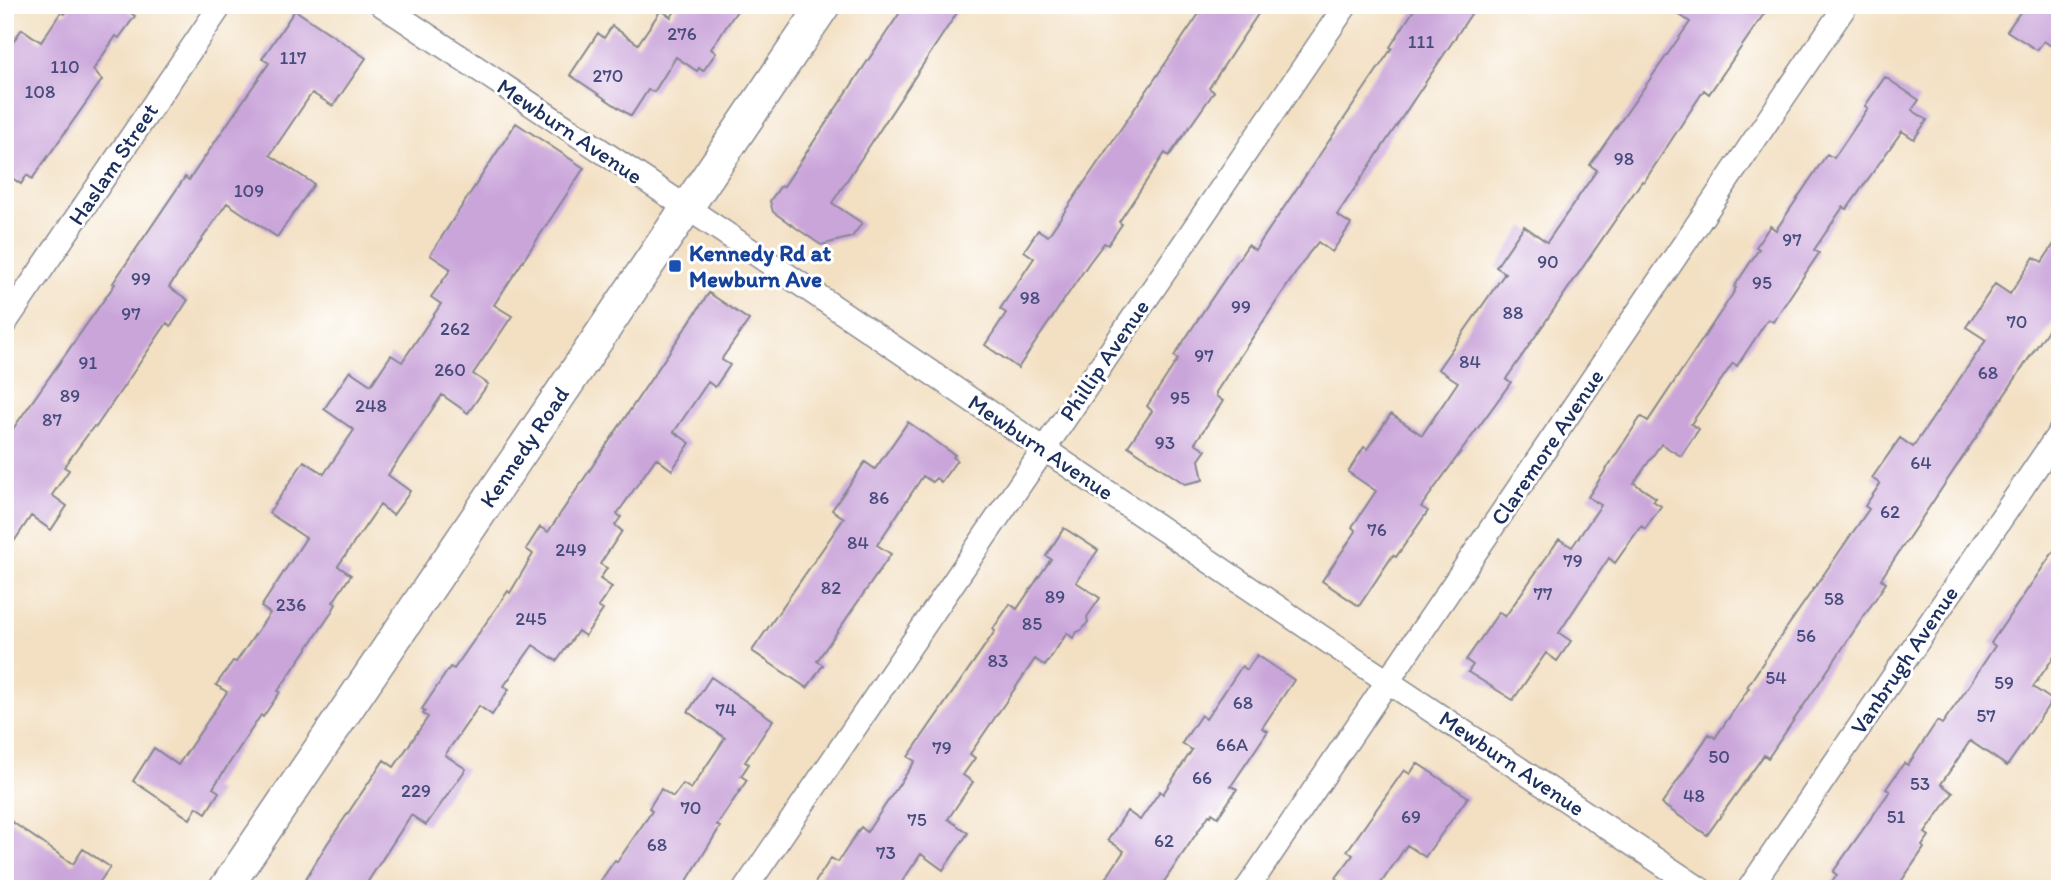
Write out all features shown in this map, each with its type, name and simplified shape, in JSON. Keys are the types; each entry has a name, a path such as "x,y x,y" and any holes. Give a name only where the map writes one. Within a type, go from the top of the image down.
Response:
{"street":[{"name":"Haslam Street","path":"5,323 220,5"},
{"name":"Mewburn Avenue","path":"382,5 687,207 1043,450 1700,889"},
{"name":"Kennedy Road","path":"225,889 824,5"},
{"name":"Phillip Avenue","path":"745,889 1346,5"},
{"name":"Claremore Avenue","path":"1247,889 1846,5"},
{"name":"Vanbrugh Avenue","path":"1749,889 2060,432"}],"building":[{"path":"71,5 119,5 135,16 119,38 116,36 93,70 102,80 32,179 27,175 21,184 5,173 5,53 22,29 41,42 61,12 65,14"},
{"path":"679,5 741,5 711,49 716,53 703,71 699,68 697,71 676,57 654,92 648,90 631,116 570,75 598,33 604,38 612,26 638,44 661,10 671,17"},
{"path":"905,5 962,5 832,203 862,223 852,237 821,245 773,212 770,201 780,187 784,186"},
{"path":"1205,5 1264,5 1209,88 1214,92 1169,156 1165,153 1119,222 1122,224 1108,245 1104,243 1089,263 1018,368 985,345 1006,313 1000,309 1034,258 1024,251 1038,230 1048,236"},
{"path":"1417,5 1477,5 1337,215 1351,224 1332,252 1318,242 1309,253 1216,392 1216,396 1223,401 1195,443 1206,450 1199,460 1203,480 1185,484 1128,446 1152,411 1147,406 1178,359 1174,356 1210,301 1248,245 1255,250 1392,48 1390,47"},
{"path":"1665,5 1770,5 1709,94 1704,90 1644,182 1642,181 1506,379 1511,382 1421,507 1428,511 1396,557 1393,555 1359,606 1322,581 1356,531 1352,527 1376,491 1348,472 1391,414 1422,435 1458,382 1438,369 1505,273 1496,267 1524,226 1547,242 1597,170 1590,165 1690,22"},
{"path":"2025,5 2060,5 2060,52 2044,41 2037,50 2007,31"},
{"path":"295,10 366,58 333,106 312,93 270,155 314,184 277,237 227,203 169,287 188,300 171,326 167,323 96,427 94,426 64,467 69,470 52,495 67,506 51,530 31,516 5,555 5,440 115,284 113,283 185,177 189,180 269,63 262,59"},
{"path":"1885,77 1919,100 1912,110 1927,120 1914,139 1902,131 1847,209 1843,207 1814,250 1819,253 1773,322 1768,319 1737,366 1733,363 1691,424 1699,429 1681,456 1661,444 1634,483 1656,498 1653,501 1661,506 1645,529 1641,526 1615,563 1609,558 1578,604 1559,633 1571,641 1557,661 1546,653 1513,700 1468,672 1473,665 1466,660 1499,612 1505,617 1559,539 1572,547 1601,505 1588,497 1640,418 1648,421 1732,295 1736,288 1734,287 1759,249 1756,247 1770,226 1776,230 1827,154 1834,158 1868,108 1865,106"},
{"path":"516,123 584,168 494,305 512,316 473,374 488,384 468,413 442,395 388,475 410,491 393,515 380,505 338,566 351,575 333,602 336,604 330,615 213,788 219,792 206,813 197,807 190,819 133,781 154,748 178,765 227,692 216,685 233,661 236,662 270,613 261,607 306,538 269,513 304,461 324,474 354,430 324,409 350,371 371,385 391,355 402,362 441,304 431,297 451,269 430,255"},
{"path":"2060,235 2060,312 1881,579 1886,583 1840,652 1768,758 1764,755 1707,835 1662,804 1709,734 1715,738 1774,646 1869,509 1865,506 1880,484 1872,478 1900,438 1913,447 1986,340 1966,327 1995,284 2010,294 2034,257 2042,262"},
{"path":"709,293 749,320 723,357 722,360 730,365 715,387 708,382 674,432 690,443 672,470 656,458 617,514 621,517 615,525 622,531 600,564 607,568 600,579 612,587 598,607 603,610 585,636 578,631 557,661 533,645 504,686 509,689 492,715 479,706 445,755 466,769 426,825 411,815 363,889 318,889 305,880 327,844 384,760 394,767 428,717 423,714 425,711 422,709 450,667 454,669 508,591 510,593 533,554 526,549 540,527 548,532"},
{"path":"908,422 955,455 953,457 957,460 941,482 936,478 932,482 923,476 877,545 891,554 817,661 823,665 807,688 752,651 844,518 832,510 865,462 875,469"},
{"path":"1064,528 1098,550 1076,582 1100,598 1082,630 1073,638 1067,633 1045,666 1035,659 970,754 975,758 963,775 973,782 948,819 968,833 943,870 921,854 897,889 811,889 831,858 838,862 861,827 867,832 915,761 908,757 995,631 993,629 1010,604 1017,609 1051,559 1046,556"},
{"path":"2060,542 2060,648 2033,687 2052,700 2032,730 2007,766 1970,741 1941,784 1953,793 1925,833 1929,836 1922,846 1924,848 1896,889 1827,889 1837,875 1833,872 1890,791 1886,789 1904,763 1908,765 1937,721 1942,724 1964,693 1995,646 1991,643"},
{"path":"1257,655 1294,680 1262,728 1268,731 1231,786 1237,789 1218,817 1212,813 1209,815 1159,889 1099,889 1124,851 1108,840 1127,811 1140,820 1160,791 1163,794 1192,750 1182,743 1201,715 1206,719 1242,666 1247,670"},
{"path":"711,677 773,720 745,762 749,764 741,776 747,780 717,825 720,827 682,889 595,889 652,811 649,808 661,789 673,797 683,784 691,789 725,738 688,712"},
{"path":"1417,763 1468,797 1425,857 1407,845 1377,889 1352,889 1336,878 1353,855 1347,851 1404,770 1410,774"},
{"path":"5,817 73,864 83,849 110,867 99,883 107,889 5,889"}],"place":[{"name":"Kennedy Rd at Mewburn Ave","path":"675,266"}]}
